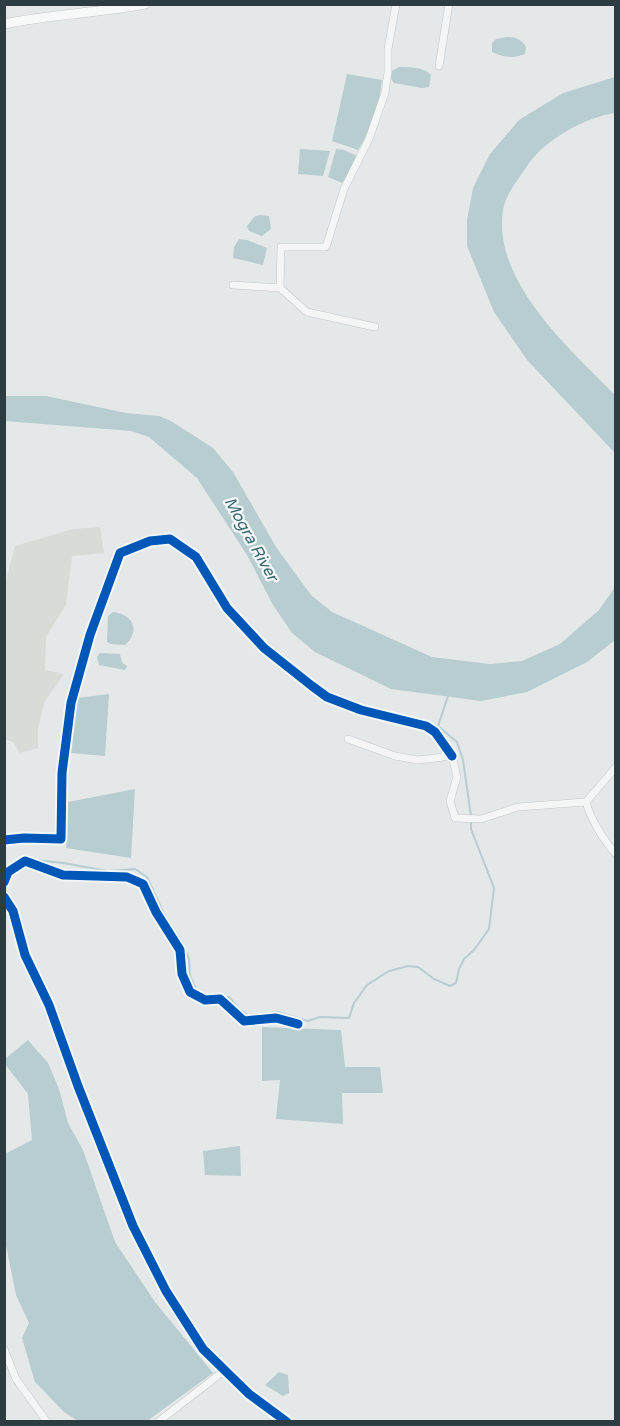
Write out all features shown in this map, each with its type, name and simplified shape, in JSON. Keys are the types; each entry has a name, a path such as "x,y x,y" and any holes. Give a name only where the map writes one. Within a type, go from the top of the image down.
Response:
{"street":[{"path":"4,24 40,17 115,10 145,4"},
{"path":"280,288 280,248 326,247 344,189 369,139 385,93 388,50 396,4"},
{"path":"439,66 449,4"},
{"path":"232,285 280,288 307,312 375,327"},
{"path":"4,840 61,839 62,773 70,703 90,634 120,553 150,541 170,539 196,557 227,608 264,648 327,697 361,710 426,726 435,732 452,756 457,777 450,801 455,818 481,819 518,807 586,802 615,767"},
{"path":"348,739 395,756 418,760 452,756"},
{"path":"586,802 589,812 615,854"},
{"path":"4,882 8,872 25,861 63,875 127,877 143,884 156,912 180,950 182,974 190,992 205,1000 220,999 244,1021 276,1018 298,1024"},
{"path":"4,897 14,911 25,955 49,1005 133,1227 166,1291 203,1349 249,1394 287,1422"},
{"path":"4,1349 16,1379 47,1422"},
{"path":"158,1422 225,1371"}],"shaded area":[{"path":"100,527 104,553 72,556 66,605 46,637 45,670 64,674 44,703 38,729 38,748 20,753 13,742 4,739 5,584 15,546 73,529"}],"water":[{"path":"516,38 522,42 526,47 525,54 508,57 492,52 492,43 496,39"},
{"path":"399,67 416,68 428,72 431,75 429,87 394,83 389,76"},
{"path":"347,74 382,80 374,116 358,150 332,141"},
{"path":"615,77 615,113 591,119 566,131 534,156 507,198 503,210 503,236 510,262 522,288 538,312 577,357 615,395 615,453 527,360 494,312 467,246 467,220 473,188 490,154 519,120 563,93"},
{"path":"300,149 330,151 323,176 298,174"},
{"path":"336,149 357,156 351,171 342,183 328,177"},
{"path":"255,216 269,216 271,229 262,236 249,231 247,226"},
{"path":"239,239 267,248 263,265 233,258 234,247"},
{"name":"Mogra River","path":"5,396 46,396 126,413 159,416 171,421 213,448 233,472 276,547 311,595 332,612 432,657 490,664 522,661 560,644 599,610 615,587 615,640 587,662 527,692 481,701 391,689 315,652 292,633 273,605 247,555 197,478 149,437 131,431 5,421"},
{"path":"113,612 126,616 134,629 130,640 125,645 107,642 108,616"},
{"path":"100,653 120,654 122,663 127,666 125,670 99,665 97,657"},
{"path":"109,694 105,756 71,753 68,716 77,698"},
{"path":"135,789 131,858 66,848 68,802"},
{"path":"262,1027 341,1030 345,1067 380,1067 383,1093 342,1093 343,1124 276,1119 280,1080 262,1081"},
{"path":"28,1040 48,1063 59,1089 68,1123 83,1150 115,1242 155,1302 213,1373 147,1421 78,1421 64,1412 35,1382 22,1338 29,1323 16,1295 5,1240 5,1154 32,1140 28,1094 5,1064 5,1059"},
{"path":"240,1146 241,1176 205,1175 203,1151"},
{"path":"279,1372 288,1375 289,1393 283,1396 265,1385"}],"waterway":[{"path":"448,696 438,726 457,742 463,760 471,816"},
{"path":"26,859 108,871 135,869 147,877 166,918 182,942 189,959 190,976 197,991 208,997 229,997 239,1009 248,1015 278,1012 308,1021 320,1017 349,1018 354,1003 367,985 389,971 408,966 418,967 434,979 450,986 456,983 464,959 474,950 489,929 494,888 471,829 471,822"},
{"path":"4,867 18,862"}],"cycle path":[{"path":"4,840 61,839 62,773 71,703 90,635 120,553 150,541 170,539 196,557 227,608 264,648 327,697 361,710 426,726 435,732 452,756"},
{"path":"4,882 8,872 25,861 63,875 127,877 143,884 156,912 180,950 182,974 190,992 205,1000 220,999 244,1021 276,1018 298,1024"},
{"path":"4,897 13,911 25,955 49,1005 133,1226 166,1291 203,1349 249,1394 287,1422"}]}
